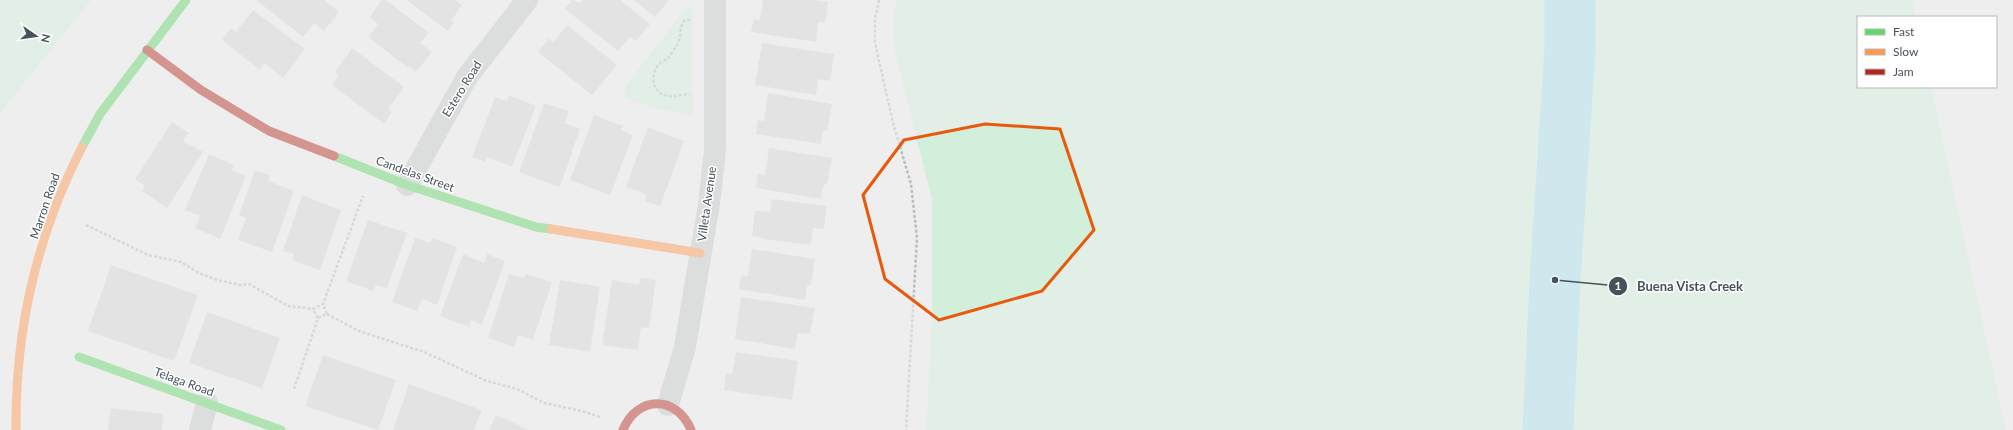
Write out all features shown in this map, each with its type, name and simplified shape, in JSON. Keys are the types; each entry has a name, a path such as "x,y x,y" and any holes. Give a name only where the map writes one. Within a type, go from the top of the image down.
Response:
{"street":[{"name":"Marron Road","path":"16,430 15,414 20,338 35,271 62,187 91,128 147,50 186,0"},
{"name":"Estero Road","path":"407,185 467,77 527,0"},
{"name":"Villeta Avenue","path":"668,405 685,347 709,204 715,150 715,0"},
{"name":"Candelas Street","path":"147,50 201,90 269,131 407,185 536,227 700,252"},
{"name":"Telaga Road","path":"79,358 281,430"},
{"path":"200,430 207,403"},
{"path":"623,430 630,416 640,408 651,404 668,405 684,416 693,429"}],"path":[{"path":"879,0 875,19 875,43 893,123 911,184 917,238 906,430"},
{"path":"693,93 670,96 664,95 655,89 653,81 654,72 659,63 667,60 678,43 681,25 685,20 696,20"},
{"path":"364,192 323,304 327,314 359,331 424,352 487,381 517,389 544,403 582,411 601,418"},
{"path":"86,225 148,255 180,262 198,273 217,280 240,285 249,284 288,306 313,308 323,304"},
{"path":"294,389 318,318 313,308"},
{"path":"318,318 327,314"}],"highlighted area":[{"path":"985,124 1060,129 1094,230 1042,291 939,320 885,279 863,195 904,140"}],"green space":[{"path":"0,0 91,0 0,113"},
{"path":"897,0 1912,0 1916,16 1857,16 1857,88 1931,88 2006,430 926,430 932,318 932,200 894,48 893,14"},
{"path":"687,7 692,8 693,116 653,108 624,97 626,85"}],"building":[{"path":"256,0 324,0 339,12 324,31 314,23 303,37"},
{"path":"382,0 386,0 429,33 420,43 432,52 416,72 409,66 408,68 368,37 378,24 370,17"},
{"path":"406,0 455,0 462,5 451,21 454,23 448,31"},
{"path":"572,0 580,3 583,0 620,0 650,24 636,41 630,37 618,51 565,9"},
{"path":"634,0 669,0 655,17"},
{"path":"763,0 815,0 828,2 825,23 818,22 816,42 751,32 754,19 760,20"},
{"path":"253,10 305,49 283,78 264,63 260,70 222,40 231,28 236,32"},
{"path":"567,25 617,65 592,95 538,52 549,38 553,42"},
{"path":"762,43 834,54 830,81 818,79 816,95 755,85"},
{"path":"352,48 404,87 388,109 392,112 384,124 332,85 339,75 335,72"},
{"path":"768,93 832,104 827,131 823,130 821,144 756,134 758,120 764,121"},
{"path":"509,95 536,106 512,167 487,157 485,162 472,157 495,97 507,101"},
{"path":"544,103 569,111 565,123 580,129 560,187 519,172"},
{"path":"594,115 623,126 621,130 633,135 610,195 570,180"},
{"path":"172,122 189,133 183,141 203,152 167,208 142,191 145,186 135,179"},
{"path":"648,127 684,141 660,206 645,201 646,194 626,187"},
{"path":"769,148 832,158 827,185 824,184 821,199 756,188 758,174 765,175"},
{"path":"209,154 234,165 232,170 246,176 220,239 195,228 200,216 185,210"},
{"path":"255,170 270,175 268,181 294,191 272,252 238,240 246,218 239,215"},
{"path":"302,195 341,210 320,270 292,260 294,254 283,251"},
{"path":"771,199 827,206 824,229 813,228 811,245 761,239 761,237 752,236 755,211 770,212"},
{"path":"368,220 407,233 387,288 376,285 373,291 346,281"},
{"path":"415,238 430,243 432,238 457,247 437,305 422,299 417,311 392,302"},
{"path":"752,249 815,259 811,285 807,285 805,300 739,289 741,275 748,276"},
{"path":"463,254 484,263 487,254 505,261 482,325 471,320 469,327 440,316"},
{"path":"111,265 198,295 174,361 88,331"},
{"path":"509,274 524,278 526,274 552,282 533,340 518,335 514,347 488,338"},
{"path":"640,278 656,280 649,328 641,327 638,350 602,345 612,280 639,285"},
{"path":"560,280 600,287 590,352 549,345"},
{"path":"741,297 815,308 810,334 798,333 795,349 735,339"},
{"path":"207,312 280,338 262,388 189,363"},
{"path":"736,352 798,361 792,400 724,390 726,373 732,374"},
{"path":"323,355 396,380 378,430 305,406"},
{"path":"409,384 482,410 474,430 393,430"},
{"path":"111,408 163,414 162,430 108,430"},
{"path":"496,415 529,430 489,430"}],"waterway":[{"path":"1548,430 1555,280 1570,49 1570,0"}],"traffic: fast":[{"path":"82,147 100,114 186,0"},
{"path":"334,156 407,185 536,227 551,229"},
{"path":"79,357 281,430"}],"traffic: slow":[{"path":"16,430 20,357 32,285 41,249 53,215 66,180 82,147"},
{"path":"551,229 700,253"}],"traffic: jam":[{"path":"147,50 201,90 269,131 334,156"},
{"path":"623,430 629,419 638,410 647,405 657,404 667,405 676,410 685,419 691,430"}],"place":[{"name":"Buena Vista Creek","path":"1555,280"}]}
